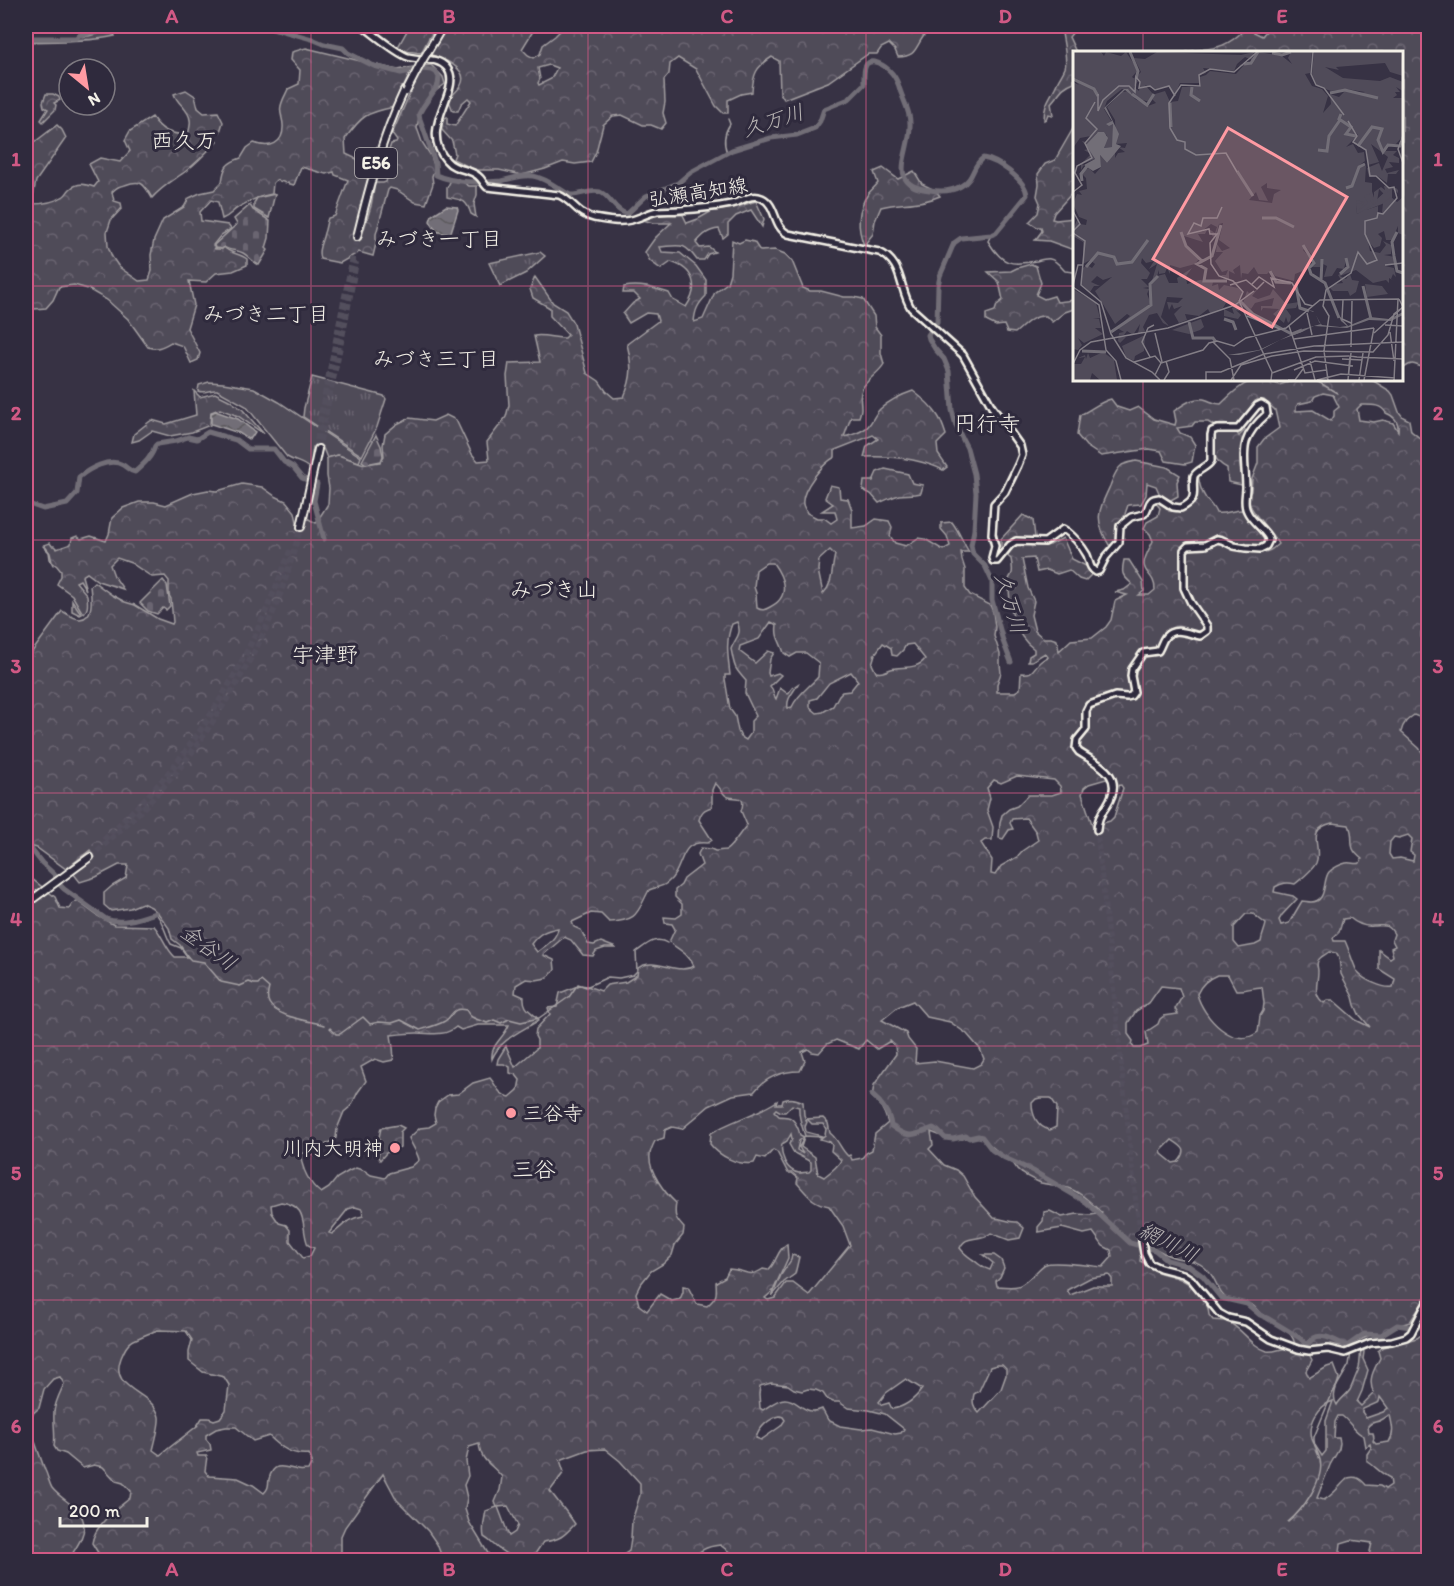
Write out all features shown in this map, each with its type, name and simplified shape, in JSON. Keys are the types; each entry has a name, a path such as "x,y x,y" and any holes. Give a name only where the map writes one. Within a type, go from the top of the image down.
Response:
{"highway":[{"name":"E56","path":"359,238 380,160 405,92 442,26"},
{"path":"300,527 317,449"},
{"path":"26,903 89,856"}],"main road":[{"name":"弘瀬高知線","path":"363,26 404,55 431,59 447,68 451,82 436,132 438,146 450,164 471,172 487,186 560,195 588,217 618,221 627,221 659,211 689,210 759,197 770,204 779,226 788,234 872,251 886,256 897,268 908,303 966,360 992,407 1022,451 1005,492 994,504 992,534 995,546 992,558 995,562 1016,541 1046,542 1063,529 1074,538 1086,554 1092,570 1099,571 1106,557 1119,542 1120,526 1131,517 1144,514 1151,500 1159,498 1173,507 1181,508 1191,502 1195,495 1194,476 1211,461 1212,431 1238,429 1257,406 1264,405 1267,414 1254,425 1247,438 1244,453 1245,506 1251,518 1269,540 1266,546 1260,549 1234,546 1216,539 1207,544 1191,545 1185,548 1184,588 1207,626 1207,631 1200,636 1180,631 1169,633 1158,651 1143,653 1136,662 1131,672 1134,692 1131,696 1115,696 1091,703 1087,708 1086,729 1077,740 1076,748 1106,769 1111,777 1113,788 1111,798 1099,818 1097,830"},
{"path":"1142,1241 1147,1260 1191,1279 1220,1313 1228,1318 1246,1322 1279,1343 1304,1351 1325,1349 1342,1353 1374,1342 1399,1340 1413,1330 1428,1301"}],"green space":[{"path":"438,26 421,53 398,47 408,29"},
{"path":"447,26 545,26 533,31 522,49 534,58 540,54 543,45 565,26 932,26 914,52 908,55 898,57 889,44 881,48 877,54 868,54 828,82 784,99 780,93 779,61 772,57 756,72 752,92 728,100 728,113 723,113 716,106 696,69 678,58 670,64 669,74 664,80 663,113 666,123 661,129 643,125 622,115 613,116 603,125 591,162 575,164 563,162 522,175 499,170 475,170 453,159 455,154 452,141 442,130 441,119 447,117 447,124 455,126 471,101 468,98 461,104 458,111 453,111 449,101 461,85 463,79 461,74 453,65 429,54","holes":["549,65 557,68 551,79 539,85 538,68"]},
{"path":"1061,26 1078,26 1069,37 1076,51 1073,51 1073,82 1063,88 1051,103 1053,115 1048,114 1044,120 1047,104 1065,68"},
{"path":"1270,26 1428,26 1428,368 1412,364 1403,369 1403,51 1192,51 1223,45 1244,30 1262,36"},
{"path":"113,32 115,36 82,40 26,42 26,40 77,39 80,36"},
{"path":"306,48 398,70 413,67 394,107 365,116 345,139 346,154 363,162 372,175 354,234 355,237 361,239 375,183 386,182 391,164 386,159 391,144 397,141 392,134 422,66 431,65 443,77 445,84 422,106 417,128 435,168 432,176 433,184 426,204 415,202 390,188 376,234 373,256 359,252 340,263 320,259 319,249 328,218 335,216 348,180 335,175 334,172 326,174 301,167 294,185 276,180 273,183 272,194 247,203 225,218 222,219 218,202 211,200 200,212 201,221 228,225 231,229 221,235 213,245 215,249 224,247 247,259 247,265 233,271 216,273 206,282 189,281 194,305 187,328 200,353 198,360 191,363 183,346 171,342 160,348 148,347 128,319 107,300 88,289 74,285 59,287 46,308 34,309 26,306 26,140 36,141 57,125 66,138 36,181 30,204 52,202 65,195 76,185 85,184 94,187 98,182 89,164 100,158 120,162 130,151 125,140 130,131 152,117 159,126 167,131 188,135 189,116 174,94 186,90 195,96 198,108 204,113 218,112 223,122 220,132 207,131 217,141 195,164 152,198 144,186 139,183 120,186 112,192 114,201 121,203 122,208 111,220 107,232 112,257 119,267 139,281 149,280 152,271 151,255 154,240 163,220 184,207 189,198 214,190 222,182 227,166 241,158 247,148 254,143 270,145 281,137 283,131 280,111 282,102 288,89 299,84 300,70 291,60 292,52"},
{"path":"46,94 57,96 57,102 54,103 55,110 43,122 41,120 48,109 44,107"},
{"path":"1073,129 1073,194 1054,213 1052,219 1073,218 1073,248 1071,249 1049,241 1035,240 1042,231 1041,227 1029,222 1038,213 1040,203 1037,196 1038,174 1045,164 1055,160"},
{"path":"883,168 898,179 914,171 922,184 935,190 940,196 925,201 881,207 873,234 864,245 859,226 860,213 864,200 878,183 874,172"},
{"path":"458,179 469,186 477,186 474,204 476,217 471,214 463,201 447,197 447,188 451,180"},
{"path":"275,194 269,218 254,209 257,198"},
{"path":"756,201 764,219 762,227 751,210 736,216 728,224 728,234 723,238 719,229 706,233 696,243 700,248 709,247 715,252 708,254 704,260 697,260 689,250 682,246 660,247 662,252 680,253 696,266 706,280 706,296 697,308 694,322 703,319 715,292 727,283 730,273 732,240 739,243 745,240 754,242 760,251 775,250 785,254 792,261 803,288 863,299 874,316 875,327 881,335 881,353 884,364 862,389 859,417 851,417 844,437 864,430 884,406 895,398 913,391 938,416 946,435 937,444 938,454 947,467 943,470 905,459 864,457 867,446 878,439 873,435 835,450 835,457 819,471 805,492 803,506 807,513 817,518 824,518 831,523 837,519 835,511 822,511 833,504 825,498 830,485 839,487 840,498 848,499 852,510 852,528 866,526 876,519 889,521 892,527 890,536 895,543 906,546 918,538 925,539 943,550 950,546 947,536 941,529 941,523 952,522 969,552 961,552 965,569 965,588 970,595 990,605 993,612 994,636 1000,654 1001,673 997,692 1015,692 1020,689 1021,673 1031,672 1048,657 1045,653 1028,661 1034,649 1021,636 1011,610 1009,579 1012,565 1011,559 1001,550 1001,539 1023,515 1033,520 1036,546 1050,545 1063,538 1072,559 1094,572 1085,581 1069,570 1057,574 1047,570 1037,572 1034,558 1022,559 1028,588 1034,601 1031,615 1035,631 1043,638 1057,640 1059,651 1071,640 1092,638 1111,620 1115,601 1127,595 1115,592 1124,590 1132,584 1123,574 1124,560 1129,560 1143,582 1144,591 1139,595 1149,595 1155,590 1155,585 1144,564 1153,541 1144,528 1147,522 1158,516 1160,508 1155,502 1161,503 1169,511 1180,511 1191,505 1193,487 1198,474 1205,497 1216,513 1243,510 1259,532 1264,540 1260,548 1253,551 1267,552 1278,544 1247,498 1258,463 1258,447 1264,439 1279,428 1275,410 1264,400 1256,400 1236,426 1239,436 1245,430 1250,431 1243,443 1240,455 1242,485 1228,482 1227,468 1217,460 1215,455 1213,425 1208,422 1195,422 1192,426 1177,428 1180,433 1190,437 1195,445 1192,462 1185,464 1166,461 1161,451 1149,449 1101,456 1086,446 1077,435 1080,415 1099,404 1111,399 1117,407 1129,411 1138,407 1154,419 1175,425 1174,411 1185,404 1203,399 1221,404 1233,392 1252,381 1270,381 1279,385 1293,381 1374,381 1390,391 1399,412 1409,420 1411,431 1428,443 1428,624 1421,632 1421,637 1428,636 1428,724 1424,719 1414,715 1406,722 1401,732 1419,748 1428,760 1428,1299 1421,1305 1410,1322 1351,1344 1340,1346 1331,1344 1312,1351 1309,1354 1312,1360 1306,1371 1309,1378 1334,1365 1339,1378 1334,1395 1337,1405 1351,1388 1359,1368 1362,1347 1363,1359 1368,1370 1357,1402 1361,1406 1374,1393 1371,1380 1380,1358 1378,1351 1383,1347 1417,1338 1428,1330 1428,1560 1368,1560 1372,1543 1351,1540 1341,1543 1339,1560 736,1560 735,1556 720,1545 704,1549 693,1560 616,1560 629,1551 632,1521 640,1495 640,1483 620,1461 605,1449 587,1450 560,1460 564,1472 550,1491 575,1524 561,1537 543,1542 531,1560 509,1560 506,1554 484,1537 486,1511 497,1507 495,1502 502,1477 482,1455 479,1444 469,1447 466,1461 468,1476 464,1485 467,1498 465,1509 469,1522 492,1560 443,1560 437,1544 428,1531 397,1500 383,1474 345,1527 341,1536 341,1560 171,1560 161,1558 109,1560 100,1556 92,1543 97,1530 130,1498 131,1491 123,1483 116,1481 103,1467 94,1465 83,1468 66,1454 57,1451 54,1446 54,1416 64,1384 60,1377 53,1379 44,1389 39,1408 31,1415 26,1410 26,877 28,876 55,897 60,908 69,909 77,901 114,925 154,926 175,957 188,957 180,945 172,939 169,928 151,907 142,903 130,908 111,911 104,905 104,893 126,878 128,865 119,865 96,877 80,882 73,873 95,857 90,850 66,869 37,848 26,845 26,660 62,611 78,619 88,615 91,606 90,586 94,582 112,595 158,619 172,624 173,622 169,581 165,576 152,577 131,563 117,558 110,565 123,589 98,581 87,573 82,576 86,590 80,580 76,582 87,595 86,610 80,615 72,611 72,600 82,612 72,595 57,584 61,571 52,562 50,553 44,545 50,543 57,549 71,544 72,538 77,536 81,539 91,536 106,541 112,518 123,508 139,502 166,505 193,493 217,491 242,484 262,487 286,501 295,512 298,527 302,528 307,518 316,523 328,504 327,458 338,455 364,464 380,462 384,456 385,434 409,418 433,421 446,415 456,420 472,454 478,461 489,460 487,442 506,417 509,405 507,376 509,363 540,362 534,336 565,338 568,335 550,316 550,308 533,298 530,289 535,277 553,303 566,311 574,324 587,373 599,381 614,398 624,397 631,370 627,344 658,321 656,314 646,313 629,323 623,314 640,299 634,293 623,293 624,287 641,286 663,291 686,307 693,293 690,274 685,269 671,262 661,269 650,261 645,252 655,238 671,223 653,223 640,219 677,214 683,215 687,223 712,211 734,208","holes":["1323,393 1333,395 1339,407 1334,411 1331,421 1313,410 1296,411 1298,404 1312,401 1315,396","1361,405 1381,408 1395,420 1398,431 1393,423 1383,420 1374,422 1359,420 1357,409","830,550 835,555 831,580 823,594 818,570 819,560","766,563 773,563 784,587 781,598 777,603 760,610 757,608 754,587 756,570","737,622 739,633 731,649 733,660 746,681 745,693 756,716 751,721 751,733 746,740 741,737 735,716 730,709 725,679 725,675 730,675 728,637 732,624","771,622 777,625 778,637 784,653 790,657 797,653 806,653 819,663 818,677 800,695 792,707 788,708 788,701 798,684 788,694 780,688 776,699 770,686 781,675 778,673 769,676 768,673 770,659 774,653 768,651 755,663 739,651 740,646 759,639","883,643 891,648 892,655 897,656 906,645 913,644 925,659 918,665 876,672 872,664 875,654","851,672 858,681 850,691 842,692 833,706 823,712 817,713 810,707 810,700 817,698 829,683","1017,776 1054,780 1060,786 1061,792 1052,795 1028,795 1017,806 1002,815 999,838 1003,839 1009,830 1013,829 1010,823 1012,819 1026,818 1036,832 1038,840 1017,857 1001,866 995,875 991,874 992,860 981,843 985,840 992,840 993,827 987,810 990,798 987,788 994,780 1001,783","1106,779 1115,786 1121,785 1123,788 1114,817 1103,823 1098,830 1093,827 1082,794 1084,788 1089,784","715,783 728,797 741,799 743,805 741,811 747,825 726,850 715,851 701,848 698,854 702,865 684,879 675,890 675,897 682,904 682,914 676,918 664,917 665,923 672,924 675,929 669,942 687,955 694,966 680,969 645,965 638,968 637,975 626,982 607,985 601,991 580,985 560,993 557,1007 548,1008 550,1014 536,1029 537,1048 515,1067 506,1046 498,1059 497,1064 510,1067 510,1073 516,1075 520,1080 518,1090 510,1097 500,1092 490,1078 473,1083 458,1094 448,1095 438,1102 435,1108 436,1123 420,1128 409,1138 419,1160 411,1167 389,1173 385,1178 356,1168 337,1178 329,1188 321,1193 317,1190 304,1170 301,1154 307,1152 317,1157 322,1147 336,1138 344,1112 351,1106 366,1081 361,1067 375,1059 384,1062 393,1060 391,1035 437,1034 456,1027 461,1030 478,1025 509,1025 495,1046 492,1059 506,1041 539,1020 526,1008 524,997 515,993 516,985 526,979 547,978 555,970 554,960 543,955 564,937 571,940 583,955 593,956 596,951 616,948 601,942 594,945 588,944 581,930 574,927 572,922 591,913 601,914 609,922 626,920 636,914 649,890 665,884 673,877 686,850 691,845 708,843 712,840 699,820 702,813 712,807 712,790","1332,823 1349,825 1352,847 1362,859 1360,863 1337,866 1329,872 1320,898 1311,902 1302,901 1289,923 1281,925 1279,920 1282,915 1297,899 1274,892 1275,887 1285,883 1295,884 1312,869 1318,857 1316,835 1324,826","1408,835 1412,839 1410,852 1414,855 1413,861 1392,859 1389,854 1390,842 1394,837","1246,914 1253,914 1266,924 1261,942 1239,948 1234,942 1234,927","1350,918 1364,925 1390,928 1394,934 1392,940 1395,946 1391,948 1393,956 1390,958 1379,950 1379,969 1395,979 1393,987 1380,985 1361,976 1356,970 1345,941 1334,941 1333,938 1339,932 1343,919","558,928 553,939 537,952 531,944 537,937","1329,952 1336,953 1339,958 1341,974 1359,1014 1370,1027 1356,1020 1333,1000 1324,1003 1320,1000 1316,988 1317,964 1321,957","1217,975 1228,975 1236,990 1262,987 1264,1003 1258,1032 1249,1037 1239,1037 1221,1029 1213,1021 1200,1003 1197,994 1207,980","1161,986 1179,988 1182,997 1175,1009 1178,1014 1164,1016 1158,1024 1146,1032 1148,1045 1134,1048 1133,1041 1128,1034 1128,1023 1136,1011 1149,1003","913,1001 927,1017 950,1022 967,1034 980,1049 984,1059 981,1064 973,1068 935,1061 915,1063 916,1049 906,1033 882,1020 898,1007","836,1040 859,1049 866,1040 877,1049 890,1041 895,1046 896,1054 874,1085 872,1097 878,1102 888,1123 875,1134 872,1150 862,1158 852,1160 830,1133 828,1123 823,1118 807,1119 812,1124 823,1124 826,1129 825,1135 820,1139 830,1142 831,1151 841,1160 824,1177 818,1174 815,1157 801,1147 804,1138 799,1147 803,1154 797,1150 799,1141 804,1137 800,1135 794,1122 788,1117 779,1116 774,1111 776,1109 785,1112 792,1105 799,1107 805,1136 822,1137 806,1132 807,1122 803,1102 791,1098 783,1100 782,1104 776,1104 777,1101 711,1133 710,1144 724,1156 748,1164 754,1163 757,1157 765,1159 773,1150 777,1152 788,1173 798,1178 797,1183 807,1195 814,1201 829,1206 843,1226 850,1245 809,1295 793,1283 786,1283 775,1298 768,1300 765,1298 773,1291 788,1258 787,1244 781,1249 768,1270 763,1269 750,1273 729,1269 725,1277 716,1282 716,1296 707,1306 697,1304 688,1287 683,1286 680,1299 672,1301 660,1294 647,1311 639,1305 636,1293 651,1271 672,1255 675,1245 683,1235 684,1228 676,1217 676,1203 654,1175 650,1153 655,1141 664,1138 665,1130 672,1127 682,1129 709,1106 733,1095 754,1092 774,1076 800,1071 805,1061 802,1052 808,1049 819,1053 827,1044","1051,1098 1057,1107 1056,1127 1050,1130 1042,1126 1036,1120 1032,1103 1036,1099","931,1132 944,1137 962,1139 980,1135 1025,1175 1041,1183 1064,1187 1080,1194 1102,1213 1062,1217 1050,1211 1044,1212 1038,1232 1062,1228 1084,1234 1093,1232 1103,1246 1111,1250 1112,1257 1103,1267 1065,1263 1046,1264 1022,1284 1014,1287 997,1286 996,1281 1004,1268 1001,1260 994,1255 983,1255 993,1263 990,1270 982,1267 960,1248 967,1240 984,1237 991,1233 1009,1240 1020,1238 1024,1228 1017,1222 994,1218 975,1197 963,1176 944,1165 929,1149 933,1145","791,1134 792,1139 789,1144 794,1153 811,1162 811,1170 801,1173 794,1172 787,1166 782,1153 782,1144","1172,1140 1184,1152 1178,1162 1173,1163 1161,1151","281,1202 290,1204 300,1212 308,1245 314,1248 310,1256 303,1258 290,1241 290,1230 286,1225 279,1223 272,1213 271,1205","355,1207 362,1209 363,1216 349,1221 332,1234 329,1233 348,1209","1137,1243 1150,1246 1175,1258 1199,1264 1211,1274 1225,1298 1252,1305 1262,1315 1284,1328 1292,1337 1295,1349 1270,1351 1261,1349 1233,1325 1226,1321 1213,1320 1202,1297 1186,1282 1157,1272 1140,1261 1141,1254","1109,1275 1112,1279 1112,1286 1093,1286 1070,1295 1067,1290 1090,1278","157,1330 186,1331 192,1340 189,1361 203,1372 224,1377 229,1385 226,1410 220,1418 214,1420 202,1418 197,1426 160,1455 153,1450 159,1420 155,1408 126,1384 119,1369 126,1347 131,1342","1002,1365 1006,1369 1001,1389 979,1413 974,1406 974,1394 979,1391 990,1367","906,1379 922,1389 913,1399 901,1406 892,1409 889,1403 882,1405 879,1402 886,1393","771,1383 788,1385 802,1391 816,1390 823,1393 827,1399 839,1402 848,1408 885,1414 904,1429 901,1433 895,1434 872,1428 840,1426 828,1420 822,1409 811,1411 785,1399 776,1401 763,1410 760,1408 760,1386","1380,1397 1388,1408 1366,1418 1362,1412 1363,1409 1379,1402","1333,1401 1326,1421 1326,1451 1322,1456 1315,1446 1311,1433 1313,1421 1319,1411","1390,1415 1392,1435 1389,1442 1376,1444 1373,1441 1373,1433 1369,1433 1368,1426","780,1416 785,1420 781,1426 761,1440 756,1438 765,1424","1338,1416 1342,1416 1364,1436 1366,1447 1370,1444 1371,1448 1367,1454 1367,1461 1390,1478 1391,1485 1385,1489 1380,1486 1366,1485 1358,1478 1351,1477 1324,1500 1317,1498 1340,1443 1339,1438 1334,1438 1335,1422","236,1427 253,1441 269,1436 287,1450 297,1454 309,1454 312,1462 308,1470 277,1467 271,1473 268,1488 264,1493 238,1478 209,1476 205,1471 207,1456 198,1456 197,1453 211,1450 206,1435 216,1429","508,1506 518,1525 515,1532 509,1536 498,1507"]},
{"path":"250,205 253,210 270,221 266,248 268,250 259,265 243,253 224,247 215,248 214,245 237,224 234,219"},
{"path":"540,252 545,256 526,273 500,286 489,263"},
{"path":"1031,264 1036,266 1041,283 1036,295 1044,299 1054,296 1057,302 1073,300 1073,309 1065,312 1052,322 1046,316 1037,317 1015,333 1007,332 1004,325 996,326 986,321 986,314 995,311 997,305 1003,300 999,282 988,272 1011,271"},
{"path":"312,377 384,396 386,399 377,427 362,456 303,417"},
{"path":"209,382 254,388 361,457 359,462 338,455 327,458 323,448 313,447 310,469 290,459 246,406 217,390 198,391 199,385"},
{"path":"194,391 200,397 215,393 229,400 243,410 264,434 238,416 220,409 211,412 210,425 192,432 170,436 152,431 132,442 134,434 152,420 166,424 196,415"},
{"path":"376,435 383,456 381,461 366,464 362,461"},
{"path":"1136,461 1167,467 1180,475 1177,482 1178,496 1169,501 1160,495 1156,486 1147,483 1146,495 1141,504 1128,505 1117,527 1116,544 1109,545 1101,528 1100,509 1118,469 1122,465"},
{"path":"885,469 908,474 912,483 923,485 921,493 899,495 879,503 871,494 863,490 864,481 873,481 877,472"},
{"path":"163,580 167,585 170,606 166,610 163,608 157,614 148,611 140,603"},
{"path":"398,1125 404,1128 400,1132 400,1147 386,1153 380,1160 378,1157 381,1128"},
{"path":"792,1255 799,1257 795,1274 784,1282 772,1296 781,1275 791,1260"},
{"path":"26,1412 52,1488 77,1509 83,1520 82,1535 69,1560 26,1560"}],"water":[{"path":"446,206 457,207 458,210 450,235 436,231 430,221 432,215"},
{"path":"215,411 238,419 255,432 248,439 239,433 211,424 211,413"}],"waterway":[{"name":"久万川","path":"26,38 76,38 79,35 103,30 141,30 145,27 162,26"},
{"name":"久万川","path":"265,26 343,48 348,53 374,66 401,73 421,69 436,72 439,77 438,85 419,114 435,162 436,175 451,180 486,182 533,176 548,181 570,195 600,192 619,210 627,214 646,196 678,183 691,172 732,150 771,138 797,135 815,128 824,109 849,99 864,84 865,68 869,62 882,65 892,74 897,81 908,112 909,137 903,167 908,182 916,187 934,191 953,189 966,183 983,158 996,163 1016,177 1022,183 1027,195 996,233 961,238 954,243 940,276 937,322 928,335 949,371 952,410 956,426 967,448 974,474 976,493 971,545 973,554 985,566 992,581 992,600 1011,662"},
{"path":"727,153 725,134 730,124 728,119"},
{"path":"991,235 988,241 993,249 1008,262 1020,263 1049,259 1065,271 1073,272"},
{"path":"1317,381 1337,393"},
{"path":"26,503 43,509 67,504 77,493 79,477 94,468 112,462 135,472 152,454 157,444 188,437 197,439 208,432 236,440 248,449 274,449 284,462 293,467 302,478 317,484 314,501 324,539"},
{"path":"43,546 49,552 53,565"},
{"name":"金谷川","path":"26,844 54,874 64,889 106,919 124,921 155,913"},
{"name":"金谷川","path":"155,913 171,944 181,948 191,960 204,962 221,982 240,986 249,982 258,984 261,981 269,988 268,999 273,1008 286,1015 324,1025"},
{"name":"金谷川","path":"330,1028 336,1034 340,1034 363,1017 370,1024 392,1023 401,1020 420,1030 448,1019 455,1011 461,1009 466,1010 473,1018 487,1023 494,1020 501,1023 509,1019 521,1022 539,1018 569,997 578,984 586,987 608,977 619,978 633,975 637,971 636,952 654,941 667,943"},
{"name":"網川川","path":"872,1095 885,1109 891,1126 907,1135 933,1128 945,1138 982,1137 992,1150 1086,1202 1130,1243 1155,1250 1167,1260 1189,1266 1203,1276 1221,1298 1247,1304 1260,1315 1300,1338 1307,1345 1318,1336 1347,1346 1364,1334 1381,1335 1397,1325 1417,1328 1424,1321 1428,1308"},
{"path":"1288,1522 1306,1503 1316,1485 1321,1468 1314,1437 1332,1394 1349,1365 1351,1352"}],"tunnel":[{"path":"316,449 357,237"},
{"path":"320,441 356,262"},
{"path":"90,857 162,788 189,756 215,718 248,663 270,620 301,527"},
{"path":"104,840 165,777 205,724 253,639 291,548"},
{"path":"1097,830 1136,1204 1142,1241"}],"place":[{"name":"三谷寺","path":"511,1113"},
{"name":"川内大明神","path":"395,1148"}],"district":[{"name":"西久万","path":"184,140"},
{"name":"みづき一丁目","path":"439,238"},
{"name":"みづき二丁目","path":"266,313"},
{"name":"みづき三丁目","path":"436,358"},
{"name":"円行寺","path":"987,423"},
{"name":"みづき山","path":"554,589"},
{"name":"宇津野","path":"325,654"},
{"name":"三谷","path":"534,1169"}]}
